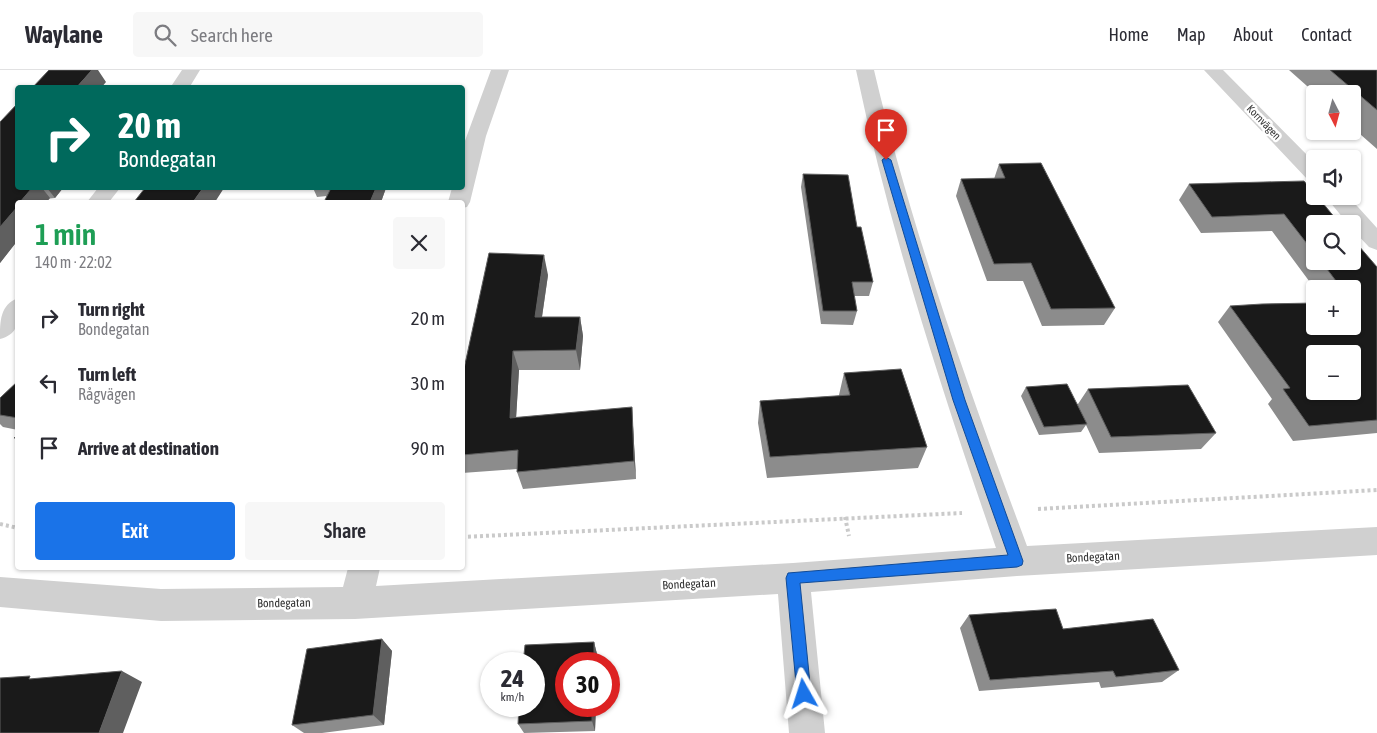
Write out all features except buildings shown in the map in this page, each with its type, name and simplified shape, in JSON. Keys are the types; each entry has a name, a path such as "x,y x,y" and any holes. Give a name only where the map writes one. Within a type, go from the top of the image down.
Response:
{"street":[{"path":"181,85 191,70"},
{"path":"465,179 476,136 500,70"},
{"path":"865,70 881,142 909,229 922,279 959,400 1017,561"},
{"name":"Kornvägen","path":"1213,70 1306,166"},
{"path":"100,200 107,190"},
{"path":"1344,205 1377,242"},
{"path":"0,330 15,311"},
{"name":"Bondegatan","path":"0,592 161,605 356,602 793,578 1017,561 1377,541"},
{"path":"356,602 364,570"},
{"path":"793,578 808,733"}],"path":[{"path":"465,537 815,518 999,511 1377,490"},
{"path":"0,524 15,527"}],"route":[{"path":"804,694 793,578 1017,561 959,400 922,279 909,229 886,160"}]}
